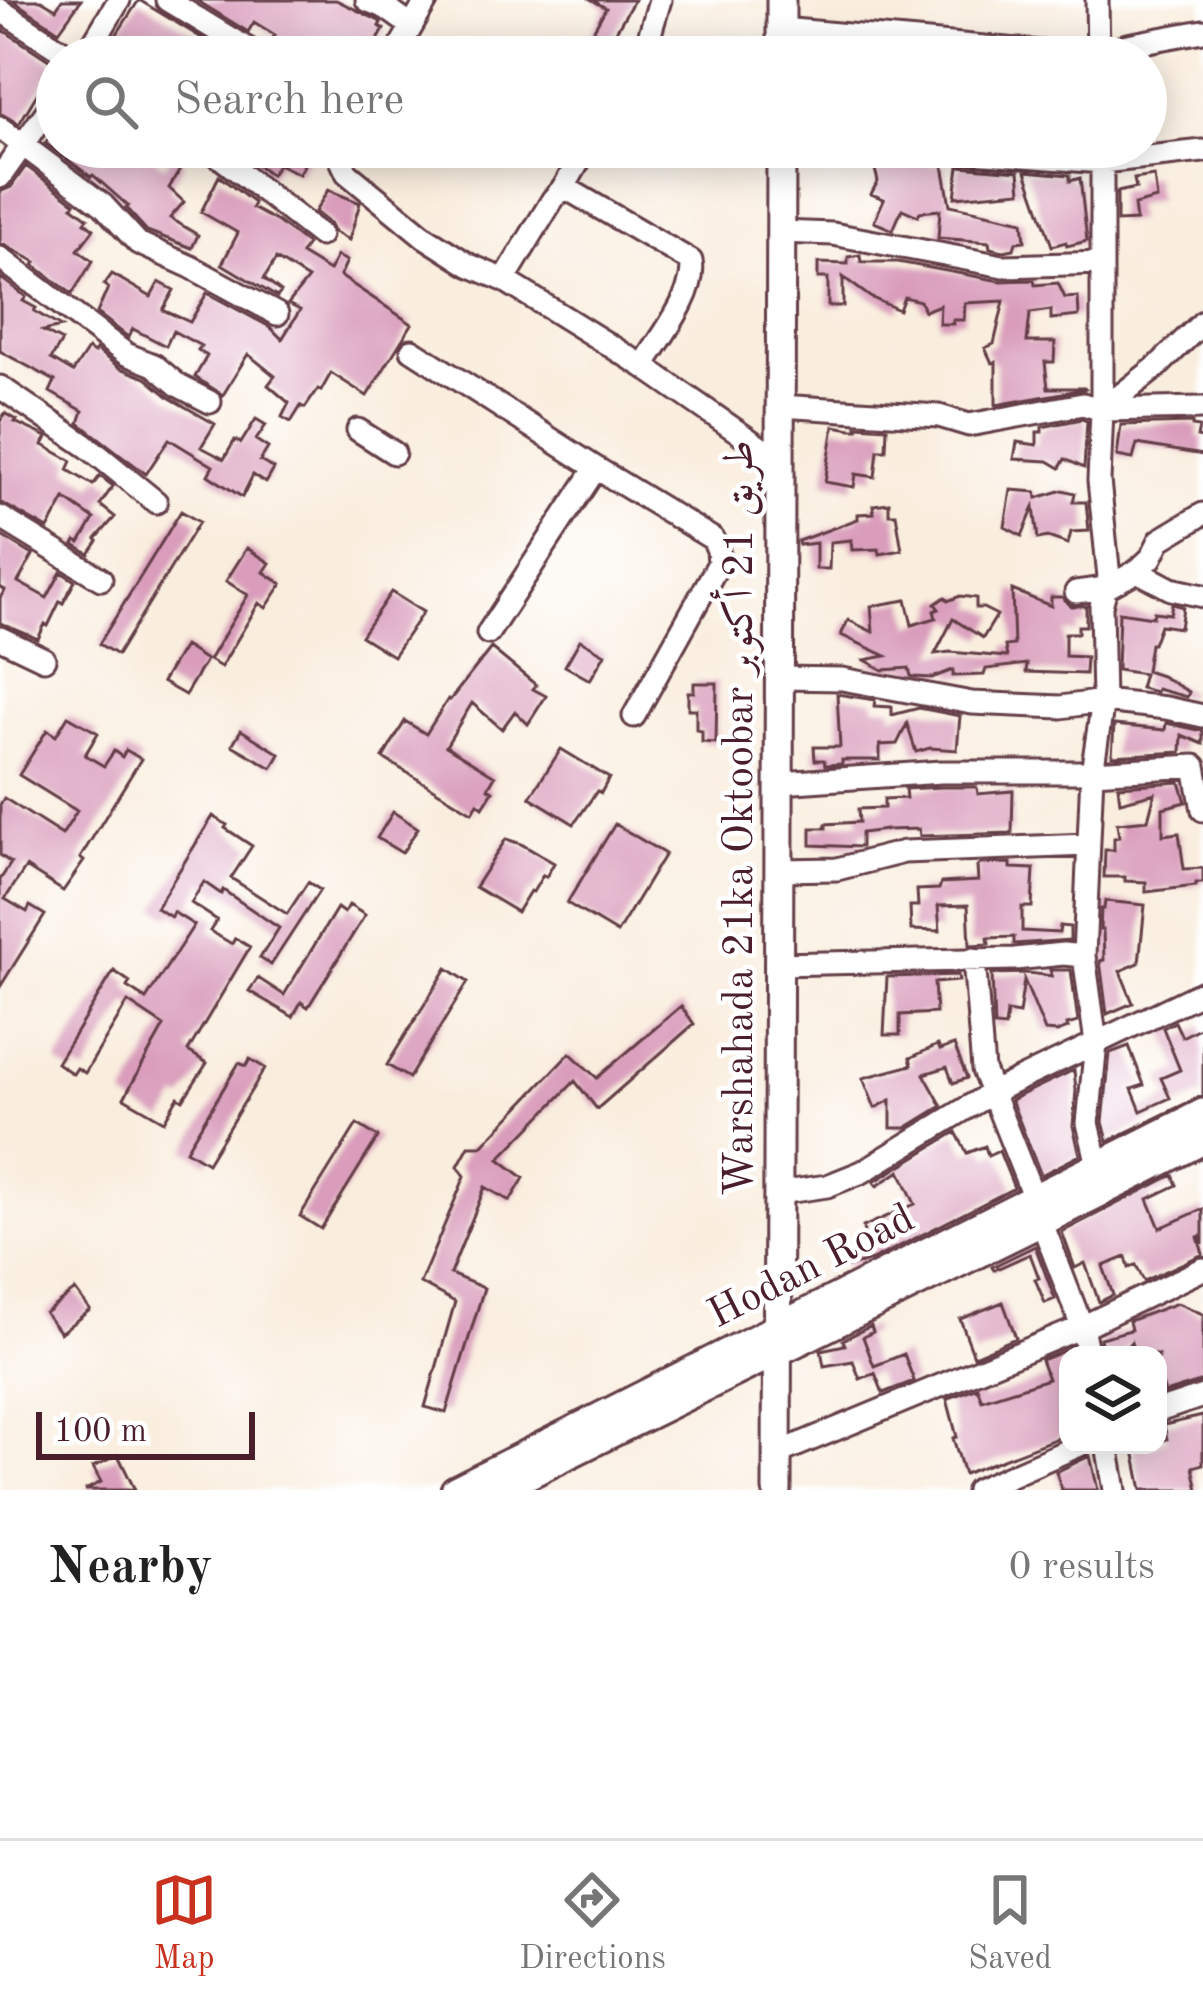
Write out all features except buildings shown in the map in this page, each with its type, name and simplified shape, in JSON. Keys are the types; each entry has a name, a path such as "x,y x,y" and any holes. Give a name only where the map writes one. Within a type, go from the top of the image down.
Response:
{"main road":[{"path":"781,0 781,36"},
{"name":"Warshahada 21ka Oktoobar طريق 21 أكتوبر","path":"777,1490 781,168"},
{"name":"Hodan Road","path":"1038,1210 1098,1165 1203,1113"},
{"name":"Hodan Road","path":"455,1490 778,1339 1038,1210 1203,1141"},
{"name":"Hodan Road","path":"498,1490 778,1339"}],"street":[{"path":"98,36 119,0"},
{"path":"167,0 226,36"},
{"path":"367,0 412,26"},
{"path":"406,36 427,0"},
{"path":"649,36 660,0"},
{"path":"1097,0 1098,36"},
{"path":"0,10 40,36"},
{"path":"1167,38 1203,31"},
{"path":"0,177 36,126"},
{"path":"0,128 36,152"},
{"path":"1167,152 1203,151"},
{"path":"56,168 104,206 138,243 277,314"},
{"path":"234,168 320,236"},
{"path":"344,168 425,237 644,365 780,461"},
{"path":"503,280 575,168"},
{"path":"1098,1165 1088,1123 1096,1043 1084,956 1092,772 1103,701 1101,606 1109,577 1100,481 1102,168"},
{"path":"564,187 691,261 691,287 644,365"},
{"path":"780,232 833,234 1004,266 1102,263"},
{"path":"0,258 126,353 154,365 179,386 210,402"},
{"path":"1102,410 1158,366 1203,322"},
{"path":"412,350 713,539 719,563 634,716"},
{"path":"0,387 88,447 155,502"},
{"path":"780,406 939,416 969,425 1083,404 1102,410 1203,408"},
{"path":"358,430 394,453"},
{"path":"488,633 596,468"},
{"path":"1076,592 1106,588 1137,572 1160,540 1203,514"},
{"path":"0,517 101,579"},
{"path":"1137,572 1172,589 1203,596"},
{"path":"0,638 44,659"},
{"path":"780,678 842,679 972,703 1061,707 1103,701 1203,716"},
{"path":"780,783 941,772 1195,766 1203,810"},
{"path":"779,870 837,869 904,852 1088,844"},
{"path":"776,964 1084,956"},
{"path":"974,959 983,1070 1086,1346"},
{"path":"779,1193 826,1186 862,1172 994,1092 1203,992"},
{"path":"776,1454 1082,1327 1203,1269"},
{"path":"1167,1408 1203,1396"},
{"path":"977,1490 1059,1454"},
{"path":"1108,1454 1114,1490"}]}
